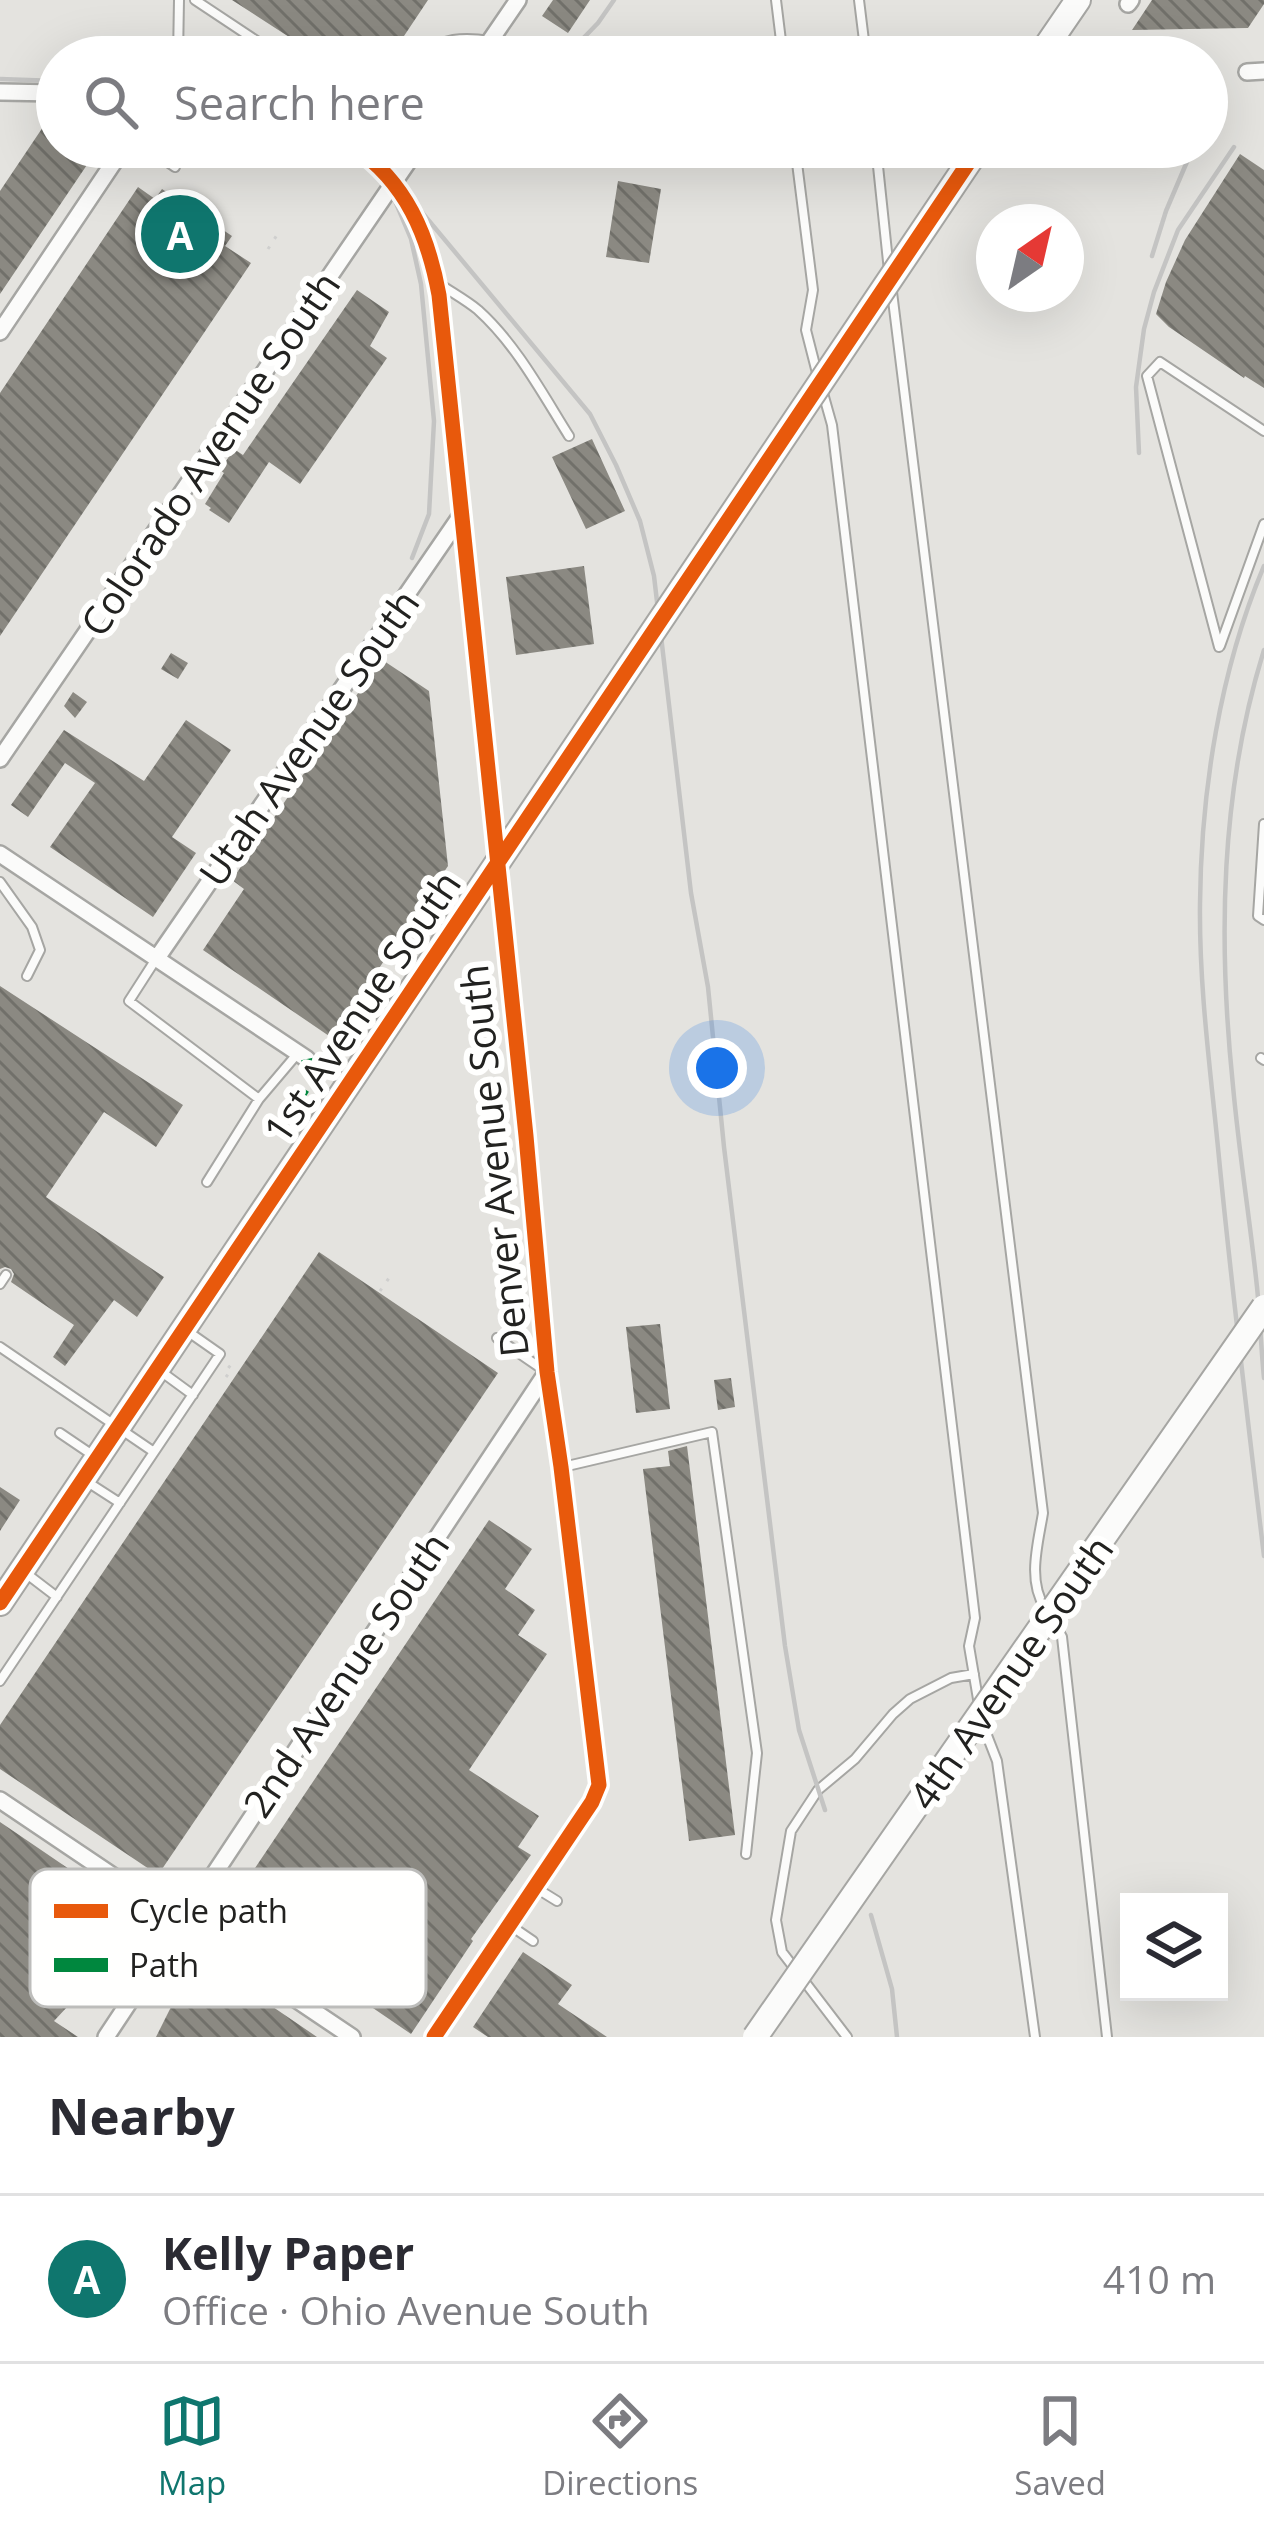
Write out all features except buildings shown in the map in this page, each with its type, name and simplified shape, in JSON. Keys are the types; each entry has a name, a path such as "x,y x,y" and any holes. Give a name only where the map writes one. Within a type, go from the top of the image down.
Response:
{"main road":[{"path":"1054,36 1078,0"},
{"name":"1st Avenue South","path":"0,1603 965,168"},
{"name":"4th Avenue South","path":"755,2037 1264,1307"}],"street":[{"path":"493,36 518,0"},
{"path":"0,92 36,93"},
{"path":"0,332 110,168"},
{"name":"Denver Avenue South","path":"381,168 423,232 437,282 547,1372 598,1785 592,1802 535,1887"},
{"name":"Colorado Avenue South","path":"0,759 404,168"},
{"name":"Utah Avenue South","path":"157,958 460,517"},
{"path":"0,854 303,1056"},
{"name":"2nd Avenue South","path":"215,1869 547,1372"},
{"path":"0,1800 102,1869"},
{"path":"434,2037 535,1887"},
{"name":"2nd Avenue South","path":"106,2037 125,2007"},
{"path":"307,2007 352,2037"}],"lane":[{"path":"178,36 179,0"},
{"path":"195,0 249,36"},
{"path":"776,0 780,36"},
{"path":"859,0 863,36"},
{"path":"798,168 813,290 806,330 835,449 975,1618 969,1646 982,1726 997,1761 1035,2037"},
{"path":"877,168 1043,1513 1035,1564 1037,1596 1062,1636 1107,2037"},
{"path":"437,282 477,309 502,336 569,436"},
{"path":"1264,431 1160,362 1148,376 1219,647 1264,524"},
{"path":"1264,824 1258,916 1264,920"},
{"path":"0,882 32,927 40,950 28,976"},
{"path":"157,958 130,1001 259,1099"},
{"path":"207,1182 259,1099 303,1056"},
{"path":"0,1680 220,1354 184,1329"},
{"path":"497,1338 547,1372"},
{"path":"0,1347 154,1452"},
{"path":"157,1369 193,1395"},
{"path":"561,1467 712,1432 757,1753 746,1854"},
{"path":"60,1433 120,1503"},
{"path":"22,1570 57,1597"},
{"path":"845,2036 782,1952 776,1920 790,1831 818,1790 855,1759 892,1714 931,1687 974,1674"},
{"path":"535,1887 557,1901"},
{"path":"509,1925 533,1941"}],"path":[{"path":"268,249 277,235"},
{"path":"380,1292 389,1278"},
{"path":"226,1377 232,1369"}],"railway":[{"path":"585,36 614,0"},
{"path":"0,79 36,80"},
{"path":"1228,156 1234,147"},
{"path":"377,168 415,204 590,414 640,521 654,576 691,893 708,987 785,1646 799,1730 825,1810"},
{"path":"1152,256 1184,168"},
{"path":"1139,453 1136,387 1154,292 1178,230 1220,168"},
{"path":"390,189 411,239 421,284 434,421 429,514 412,558"},
{"path":"1264,566 1236,647 1216,732 1204,818 1200,904 1209,1063 1264,1556"},
{"path":"1264,650 1238,757 1225,922 1228,1031 1264,1378"},
{"path":"871,1915 892,1989 897,2037"}],"marked path":[{"path":"301,1107 295,1103 311,1077 307,1059"}],"cycle path":[{"path":"379,168 401,193 421,231 439,295 547,1372 599,1785 434,2037"},
{"path":"0,1603 965,168"}],"place":[{"name":"Kelly Paper","path":"180,234"}]}
